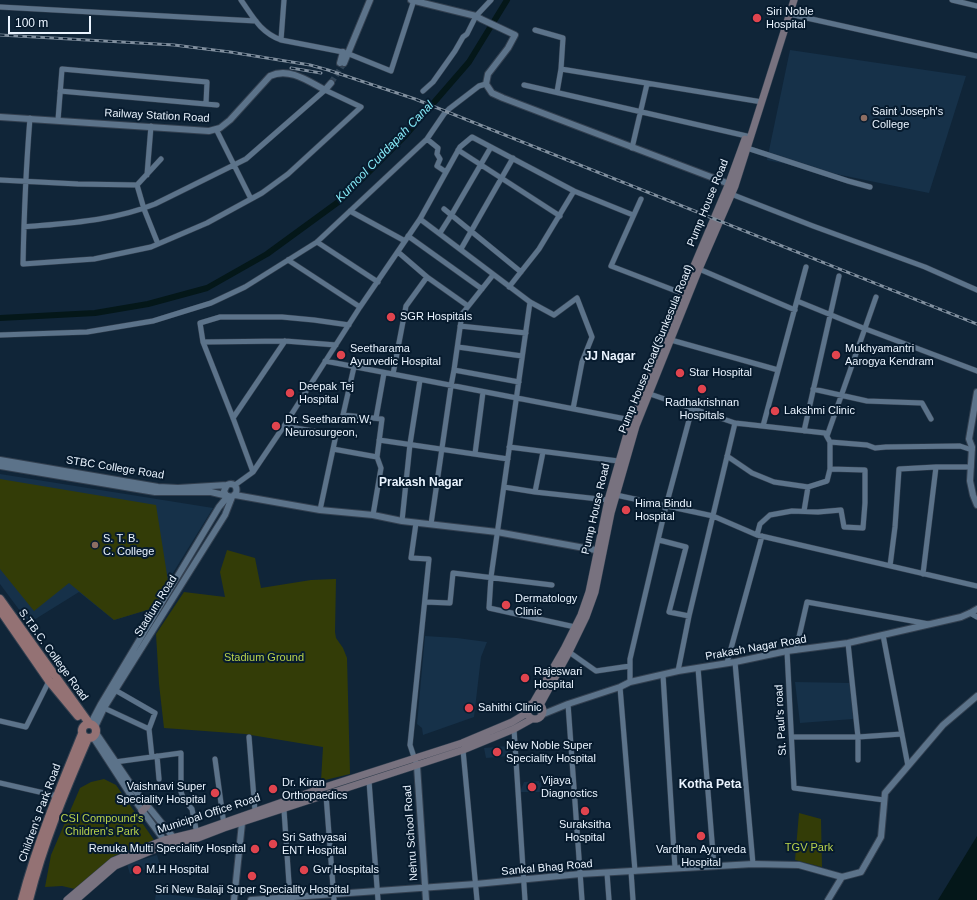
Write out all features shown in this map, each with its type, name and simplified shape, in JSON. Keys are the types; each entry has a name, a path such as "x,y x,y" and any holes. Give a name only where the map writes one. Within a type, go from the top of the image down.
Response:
{"main road":[{"path":"760,102 790,0"},
{"name":"Pump House Road(Sunkesula Road)","path":"537,704 569,652 586,617 595,592 600,551 636,426 671,340 685,295 699,269 731,194 732,185 747,148 749,136 794,0"},
{"name":"Pump House Road","path":"537,704 575,627 589,592 600,551 608,500 631,420 732,185 749,136"},
{"name":"S.T.B.C. College Road","path":"0,599 90,730"},
{"name":"S.T.B.C. College Road","path":"0,610 49,681 90,730"},
{"path":"537,704 542,710 541,715 537,718 530,716 529,706 537,704"},
{"name":"Municipal Office Road","path":"224,825 242,823 369,781 530,716"},
{"name":"Municipal Office Road","path":"67,900 113,861 173,840 198,835 256,811 416,762 463,750 514,729 530,716"},
{"name":"Children's Park Road","path":"22,900 27,880 57,796 90,730"},
{"name":"Children's Park Road","path":"29,900 34,881 66,789 90,730"},
{"name":"Municipal Office Road","path":"76,900 115,866 165,843"}],"street":[{"path":"240,0 265,32 281,40 346,53 391,71 414,0"},
{"path":"281,40 284,0"},
{"path":"342,63 370,0"},
{"path":"411,0 479,18 515,35 508,48 488,74 486,84 492,93 632,148 732,185"},
{"path":"423,91 433,82 463,37 467,34 491,0"},
{"path":"952,0 977,6"},
{"path":"0,7 256,21"},
{"path":"789,14 977,56"},
{"path":"535,30 563,38 561,69 557,92"},
{"path":"58,120 62,69 207,82 206,104"},
{"path":"561,69 760,102"},
{"name":"Railway Station Road","path":"0,117 209,131 220,128 230,120 270,76 278,72 290,73 328,85"},
{"path":"0,335 87,332 153,321 211,303 246,286 317,242 428,139 444,114 449,109 479,86 486,84"},
{"path":"632,148 647,84"},
{"path":"24,227 100,219 144,209 246,159 328,85 361,107 288,174 262,193 206,223 151,247 94,259 23,264 25,182 30,118"},
{"path":"524,85 749,136"},
{"path":"60,91 217,105"},
{"path":"147,174 151,126"},
{"path":"216,129 251,199"},
{"path":"235,485 237,489 230,495 224,491 227,485 235,485 253,472 360,307 420,219 458,150 472,137 574,191 634,215"},
{"path":"428,139 438,148 437,154 440,159 437,166 446,172"},
{"path":"440,233 491,147"},
{"path":"747,148 870,187"},
{"path":"458,150 560,216"},
{"path":"461,249 513,158"},
{"path":"0,180 137,185 161,159"},
{"path":"137,185 144,209 158,244"},
{"path":"509,287 539,249 574,191"},
{"path":"731,194 925,267 977,290"},
{"path":"641,199 611,266 685,295"},
{"path":"444,209 521,272"},
{"path":"350,211 405,241"},
{"path":"420,219 509,287 530,302 554,315 577,298 592,337 582,362 573,409"},
{"path":"408,236 482,289"},
{"path":"317,242 378,282"},
{"path":"398,252 427,277 468,306"},
{"path":"288,260 360,307"},
{"path":"763,426 806,267"},
{"path":"699,269 795,310"},
{"path":"430,524 462,314 493,274"},
{"path":"804,431 839,276"},
{"path":"392,374 406,306 427,277"},
{"path":"827,436 876,297"},
{"path":"797,301 865,329 977,371"},
{"path":"530,302 497,532 491,577 489,608 575,627"},
{"path":"253,472 203,342 200,323 220,317 282,317 349,325"},
{"path":"460,326 526,333"},
{"path":"671,340 778,370"},
{"path":"203,342 285,341 336,345"},
{"path":"233,418 285,341"},
{"path":"458,347 522,356"},
{"path":"325,361 631,420"},
{"path":"354,367 343,414 382,419 377,457 381,468 373,515"},
{"path":"454,370 519,382"},
{"path":"376,418 384,373"},
{"path":"402,521 410,444 420,380"},
{"path":"813,390 867,400 922,403 931,419"},
{"path":"475,454 483,392"},
{"path":"977,392 969,439 972,448 970,481 977,505"},
{"path":"650,394 735,423 825,433 830,442 830,469 827,481 808,487 774,482 752,473 727,456"},
{"path":"630,682 630,659 666,506 692,409"},
{"path":"678,671 735,423"},
{"path":"284,426 336,435 320,510"},
{"path":"379,440 508,459"},
{"path":"830,442 860,444 875,448 960,446 972,448"},
{"path":"509,448 618,461"},
{"path":"333,449 377,457"},
{"path":"535,492 543,452"},
{"name":"STBC College Road","path":"0,460 158,487 178,488 227,485"},
{"name":"STBC College Road","path":"0,466 155,492 211,492 320,510 373,515 416,523 497,532 600,551"},
{"path":"923,574 936,467"},
{"path":"890,566 895,527 899,469 971,467"},
{"path":"727,663 759,536 760,524 770,515 792,511 818,512 841,510 844,527 863,528 865,470 830,469"},
{"path":"504,487 608,500 616,495 713,516 759,536 977,586"},
{"path":"804,511 808,487"},
{"name":"Stadium Road","path":"90,730 225,515 230,495"},
{"name":"Stadium Road","path":"90,730 101,704 230,495"},
{"path":"416,523 412,558 428,559 410,745 416,762"},
{"path":"659,540 686,547 670,612 690,616"},
{"path":"425,602 450,603 453,573 552,585"},
{"path":"796,650 807,602 930,624"},
{"name":"Prakash Nagar Road","path":"541,715 568,704 620,687 630,682 678,671 735,662 788,651 848,643 970,614 977,608"},
{"path":"970,614 977,618"},
{"path":"883,635 908,766"},
{"path":"848,643 858,737 858,760"},
{"name":"St. Paul's road","path":"788,651 794,788 884,800"},
{"path":"569,652 596,670 630,666"},
{"path":"735,662 753,864"},
{"path":"698,668 714,866"},
{"path":"663,675 675,868"},
{"path":"0,721 26,727 49,681"},
{"path":"620,687 633,871 633,900"},
{"path":"115,690 155,713 148,729 159,779"},
{"path":"828,900 842,877 860,872 881,837 884,793 943,725 977,696"},
{"path":"568,704 582,900"},
{"path":"104,708 148,729"},
{"path":"514,729 522,880 525,900"},
{"path":"90,730 145,808 165,843"},
{"name":"S.T.B.C. College Road","path":"90,730 115,762 145,808 173,840"},
{"path":"792,737 858,737 902,734"},
{"path":"249,737 256,811"},
{"path":"463,750 477,900"},
{"path":"115,762 181,753 181,792 184,800 192,809 198,835"},
{"path":"215,759 224,825"},
{"name":"Nehru School Road","path":"416,762 426,900"},
{"path":"369,781 378,900"},
{"path":"0,783 57,796"},
{"path":"326,795 334,898"},
{"path":"284,810 287,898"},
{"path":"234,900 242,823"},
{"name":"Sankal Bhag Road","path":"251,900 334,898 378,891 476,884 580,874 753,864 799,865 842,877"},
{"path":"607,873 609,900"}],"shaded area":[{"name":"Saint Joseph's College","path":"790,50 966,76 929,193 767,160"},
{"name":"S. T. B. C. College","path":"0,474 213,508 168,581 157,607 114,620 79,592 29,623 0,584"},
{"path":"425,636 487,642 481,657 474,717 423,735 422,728 417,724"},
{"path":"795,682 851,683 853,719 800,723"},
{"name":"New Noble Super Speciality Hospital","path":"508,746 509,756 486,758 484,748"},
{"name":"Vijaya Diagnostics","path":"539,781 539,783 541,782 542,792 520,792 524,782"},
{"path":"977,836 977,900 938,900"},
{"name":"M.H Hospital","path":"157,855 160,865 130,874 127,864"},
{"path":"156,893 216,900 155,900"}],"green space":[{"name":"S. T. B. C. College","path":"0,479 156,505 168,581 157,607 114,620 69,583 34,611 0,569"},
{"name":"Stadium Ground","path":"227,550 255,558 261,588 311,580 336,579 335,632 336,638 343,648 347,658 350,774 321,781 323,747 245,734 164,728 159,684 156,634 184,592 225,597 220,572"},
{"name":"CSI Compound's Children's Park","path":"104,779 116,785 154,840 114,856 75,889 62,886 45,887 51,855 80,788 91,782"},
{"name":"TGV Park","path":"799,813 821,819 822,867 795,860"}],"waterway":[{"name":"Kurnool Cuddapah Canal","path":"0,318 95,313 148,304 207,288 267,254 341,200 404,137 469,62 507,0"}],"tunnel":[{"path":"331,83 344,63"}],"railway":[{"path":"0,35 174,45 230,52 310,65 328,70 415,99 977,324"},
{"path":"291,68 321,73"}],"place":[{"name":"Siri Noble Hospital","path":"757,18"},
{"name":"Saint Joseph's College","path":"864,118"},
{"name":"SGR Hospitals","path":"391,317"},
{"name":"Seetharama Ayurvedic Hospital","path":"341,355"},
{"name":"Mukhyamantri Aarogya Kendram","path":"836,355"},
{"name":"Star Hospital","path":"680,373"},
{"name":"Radhakrishnan Hospitals","path":"702,389"},
{"name":"Deepak Tej Hospital","path":"290,393"},
{"name":"Lakshmi Clinic","path":"775,411"},
{"name":"Dr. Seetharam.W, Neurosurgeon,","path":"276,426"},
{"name":"Hima Bindu Hospital","path":"626,510"},
{"name":"S. T. B. C. College","path":"95,545"},
{"name":"Dermatology Clinic","path":"506,605"},
{"name":"Rajeswari Hospital","path":"525,678"},
{"name":"Sahithi Clinic","path":"469,708"},
{"name":"New Noble Super Speciality Hospital","path":"497,752"},
{"name":"Vijaya Diagnostics","path":"532,787"},
{"name":"Dr. Kiran Orthopaedics","path":"273,789"},
{"name":"Vaishnavi Super Speciality Hospital","path":"215,793"},
{"name":"Suraksitha Hospital","path":"585,811"},
{"name":"Vardhan Ayurveda Hospital","path":"701,836"},
{"name":"Sri Sathyasai ENT Hospital","path":"273,844"},
{"name":"Renuka Multi Speciality Hospital","path":"255,849"},
{"name":"M.H Hospital","path":"137,870"},
{"name":"Gvr Hospitals","path":"304,870"},
{"name":"Sri New Balaji Super Speciality Hospital","path":"252,876"}],"district":[{"name":"JJ Nagar","path":"610,357"},
{"name":"Prakash Nagar","path":"421,483"},
{"name":"Kotha Peta","path":"710,785"}]}
